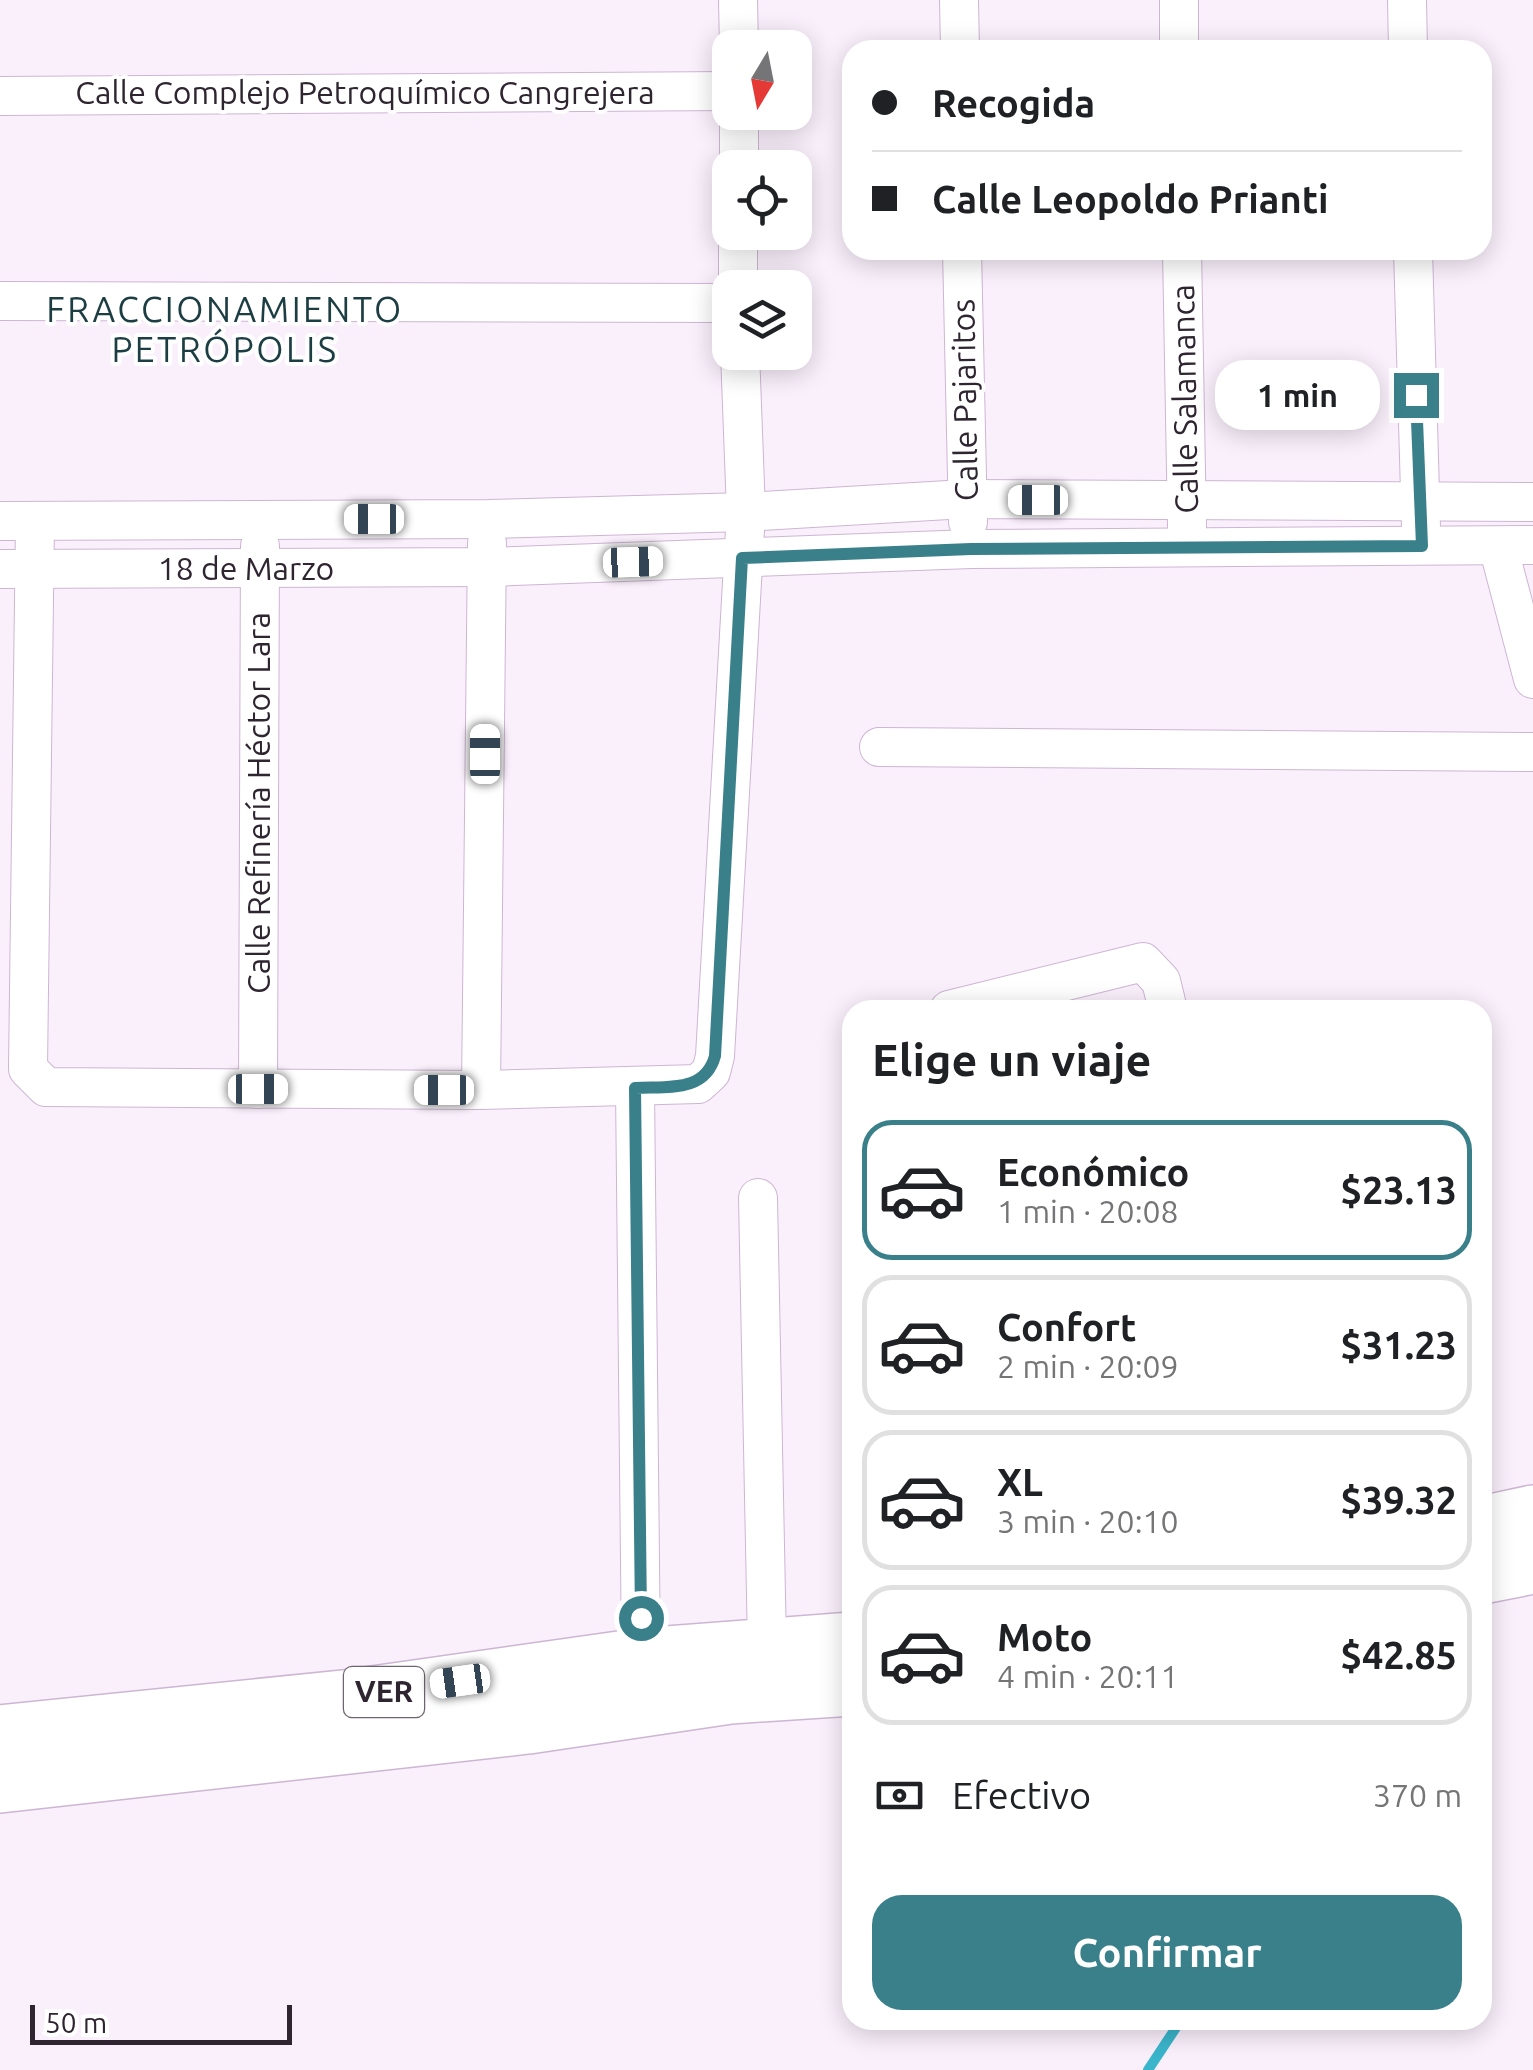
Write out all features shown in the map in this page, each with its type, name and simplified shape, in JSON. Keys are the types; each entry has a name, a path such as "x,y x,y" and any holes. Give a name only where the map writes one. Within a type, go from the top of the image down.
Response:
{"main road":[{"path":"1492,1522 1533,1513"},
{"path":"1492,1574 1533,1566"},
{"name":"VER","path":"0,1733 352,1697 641,1656 842,1641"},
{"name":"VER","path":"0,1785 528,1726 730,1696 842,1689"}],"street":[{"path":"738,0 738,30"},
{"path":"959,0 960,40"},
{"path":"1179,0 1180,40"},
{"path":"1407,0 1408,40"},
{"name":"Calle Complejo Petroquímico Cangrejera","path":"0,96 712,91"},
{"name":"Calle Pajaritos","path":"962,260 964,499 971,549"},
{"name":"Calle Salamanca","path":"1182,260 1189,547"},
{"path":"1413,260 1422,546"},
{"path":"0,301 712,303"},
{"path":"18,521 28,1069 46,1087 481,1090 698,1084 711,1072 715,1056 746,512 741,370"},
{"name":"18 de Marzo","path":"18,521 488,519 746,512 964,499 1533,502"},
{"name":"Calle Refinería Héctor Lara","path":"258,1089 260,518"},
{"path":"481,1090 488,519"},
{"path":"1516,546 1533,680"},
{"name":"18 de Marzo","path":"17,569 487,567 971,549 1516,546"},
{"path":"879,747 1533,752"},
{"path":"990,1000 1144,962 1161,981 1166,1000"},
{"path":"635,1088 641,1656"},
{"path":"758,1198 767,1645"}],"waterway":[{"path":"1148,2070 1174,2030"}],"district":[{"name":"FRACCIONAMIENTO PETRÓPOLIS","path":"225,330"}],"route":[{"path":"641,1618 635,1088 698,1084 711,1072 715,1056 742,558 971,549 1422,546 1416,395"}]}
